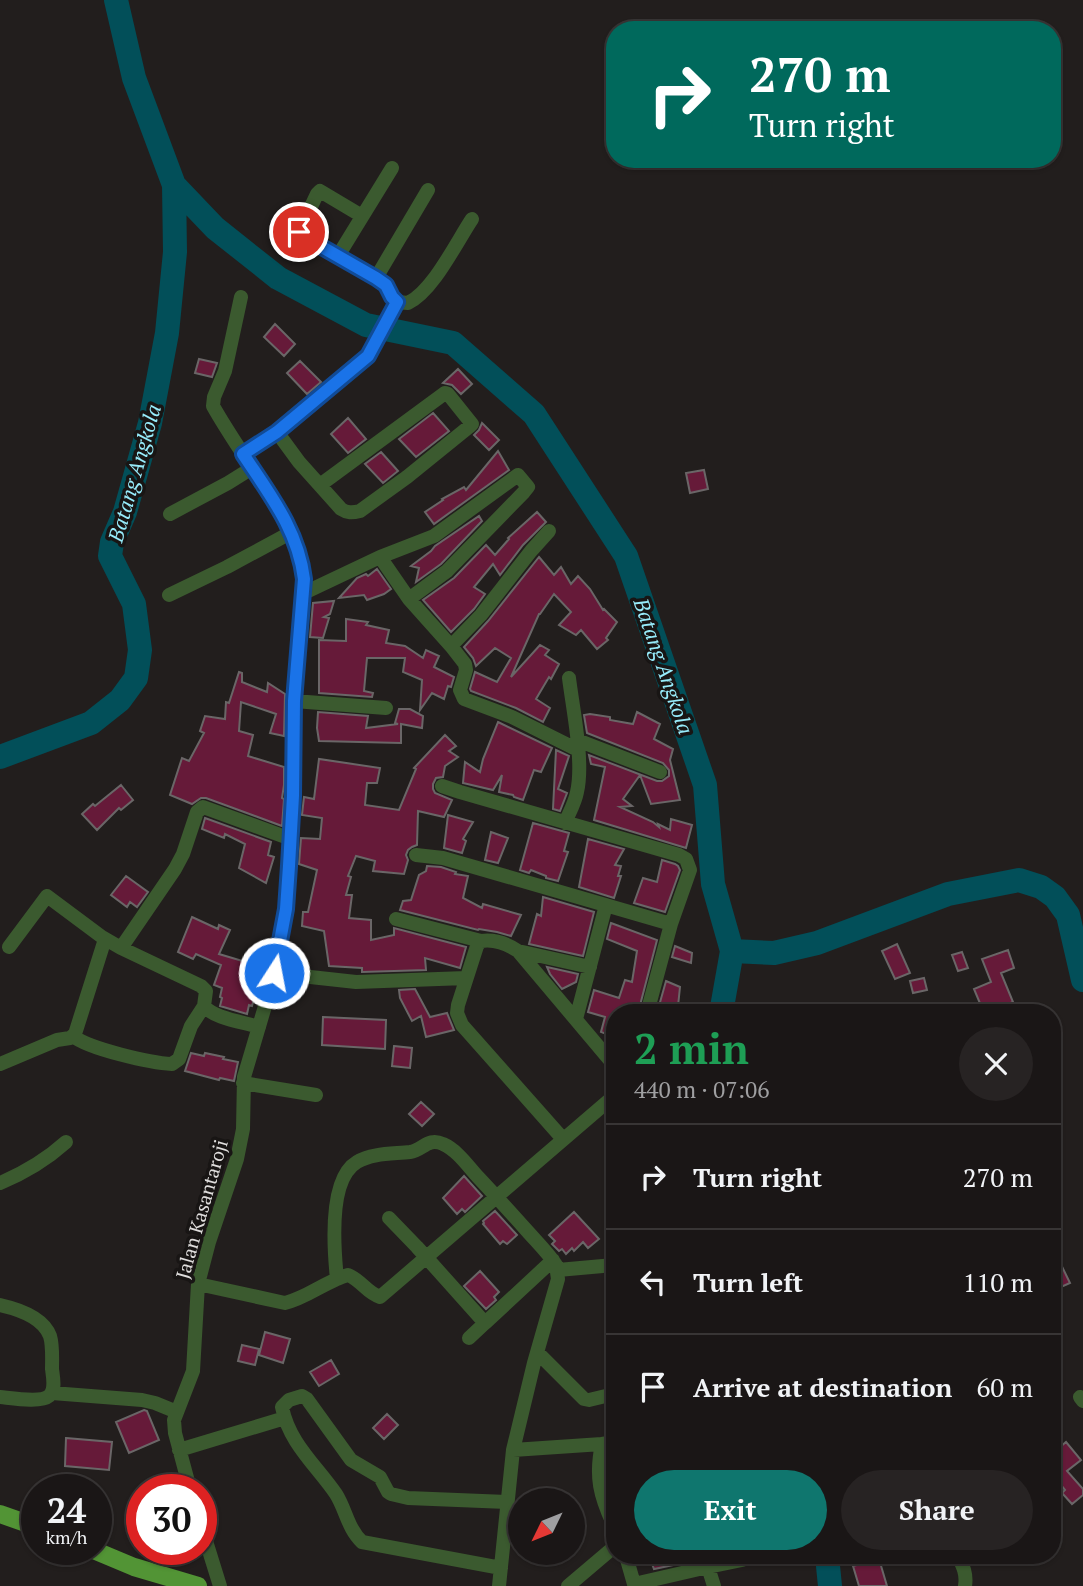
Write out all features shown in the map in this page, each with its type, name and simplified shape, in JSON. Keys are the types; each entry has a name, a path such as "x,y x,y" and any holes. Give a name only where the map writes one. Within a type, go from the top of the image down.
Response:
{"main road":[{"path":"0,1514 21,1521"},
{"path":"112,1558 198,1586"}],"street":[{"path":"338,256 392,168"},
{"path":"376,278 428,190"},
{"path":"243,454 277,432 368,356 395,306 386,285 299,233 319,191 362,216"},
{"path":"395,306 408,303 421,295 472,219"},
{"name":"Jalan Kasantaroji","path":"186,1474 174,1426 193,1371 198,1284 237,1159 243,1129 243,1083 246,1064 274,973 286,909 291,839 294,701 304,593 302,560 292,532 213,404 225,371 241,297"},
{"path":"277,432 299,461 320,485 346,512 360,511 472,424 445,393 320,485"},
{"path":"170,513 252,468"},
{"path":"304,593 380,557 434,536 518,475 528,485 515,502 447,571 410,599"},
{"path":"451,646 481,615 549,531"},
{"path":"169,594 292,532"},
{"path":"380,557 410,599 466,667 460,690 464,699 577,745 660,772"},
{"path":"565,823 577,794 579,771 569,678"},
{"path":"294,701 386,708"},
{"path":"442,786 686,859 690,870 671,923 649,1004"},
{"path":"121,948 175,870 200,808 207,808 291,839"},
{"path":"416,855 443,858 671,923"},
{"path":"9,947 46,897 50,897 105,939 201,986 207,994 179,1059 172,1064 101,1049 74,1036"},
{"path":"576,1019 607,905"},
{"path":"397,919 481,941 505,943 517,951 606,1055"},
{"path":"74,1036 105,939"},
{"path":"481,941 474,953 457,1013 462,1025 563,1139"},
{"path":"517,951 590,967"},
{"path":"274,973 365,983 466,978"},
{"path":"204,1006 207,1011 216,1015 258,1027"},
{"path":"0,1064 57,1040 74,1036"},
{"path":"243,1083 316,1095"},
{"path":"198,1284 285,1303 337,1279 351,1276 373,1295 380,1297 606,1103"},
{"path":"0,1183 31,1169 66,1142"},
{"path":"337,1279 335,1220 346,1172 361,1160 372,1156 415,1151 429,1142 439,1142 454,1151 555,1265 558,1279 513,1450 499,1586"},
{"path":"389,1218 485,1323"},
{"path":"469,1338 555,1265 606,1265"},
{"path":"0,1305 17,1309 32,1317 49,1334 52,1393"},
{"path":"537,1352 584,1399 606,1396"},
{"path":"0,1397 38,1399 46,1398 52,1393 142,1400 177,1412"},
{"path":"501,1568 362,1542 354,1535 334,1492 299,1448 287,1426 283,1405 302,1396 307,1399 351,1460 380,1477 391,1494 408,1498 507,1503"},
{"path":"179,1450 285,1418"},
{"path":"513,1450 606,1443"},
{"path":"606,1446 599,1455 599,1480 606,1509"},
{"path":"568,1586 606,1554"},
{"path":"628,1564 634,1584 723,1564"},
{"path":"962,1564 966,1577 965,1586"},
{"path":"213,1565 220,1586"},
{"path":"708,1567 714,1586"}],"building":[{"path":"275,324 295,344 284,356 264,337"},
{"path":"199,359 217,363 212,377 195,373"},
{"path":"300,361 321,382 307,394 287,373"},
{"path":"458,369 472,384 461,394 452,385 443,383"},
{"path":"433,413 449,431 416,457 399,439"},
{"path":"348,418 366,439 348,453 331,434"},
{"path":"482,423 499,440 489,450 474,435"},
{"path":"498,451 509,470 434,524 425,512 464,487 466,490"},
{"path":"381,452 398,471 383,483 365,464"},
{"path":"704,470 708,489 690,493 686,473"},
{"path":"537,512 546,522 523,545 500,575 493,564 474,587 485,594 451,632 423,600 454,578 486,545 495,555 508,538"},
{"path":"479,516 482,521 441,564 416,582 419,568 411,566"},
{"path":"539,557 554,575 561,567 571,584 578,576 603,610 617,622 606,638 608,640 597,649 581,630 576,635 559,625 571,612 554,594 539,614 511,677 540,645 549,650 545,655 559,664 536,699 550,708 543,722 516,708 471,691 475,672 497,682 511,658 495,648 476,666 464,647"},
{"path":"377,569 391,589 367,600 364,595 339,598 357,578 366,574 368,576"},
{"path":"334,601 330,614 324,617 329,618 323,638 310,637 313,603"},
{"path":"346,619 368,622 366,625 389,630 386,643 405,646 423,658 426,650 439,656 434,667 454,677 444,699 432,693 420,710 422,680 403,672 405,658 367,658 364,691 373,693 372,697 319,693 319,640 346,641"},
{"path":"239,672 242,673 242,682 267,692 268,683 285,694 284,736 270,733 276,714 241,702 239,731 253,735 248,756 284,767 282,826 206,798 192,804 170,795 182,758 189,761 204,733 200,731 205,716 225,719 226,702 229,703"},
{"path":"399,709 410,709 423,716 422,728 401,724 401,743 319,741 318,712 368,716 366,728 398,724 395,723"},
{"path":"637,712 660,724 654,739 673,749 670,760 680,800 651,804 640,775 623,799 632,806 620,807 670,830 671,819 692,825 686,848 594,820 605,767 591,764 589,755 657,781 669,776 669,770 663,763 587,733 584,715 610,717 610,720 633,724"},
{"path":"498,722 552,748 541,772 534,770 523,800 499,792 502,775 493,790 463,783 465,762 480,772"},
{"path":"445,735 456,746 449,751 458,757 445,766 443,777 436,778 433,784 435,793 452,800 444,817 418,811 417,845 408,850 404,874 373,871 375,861 356,856 348,876 351,877 346,895 352,895 349,918 371,920 371,940 394,935 394,928 466,947 460,968 425,958 426,970 362,972 362,968 329,966 324,931 302,926 303,912 308,912 317,870 299,864 301,838 320,839 322,818 302,815 304,797 314,799 319,759 380,768 377,783 367,783 365,805 399,810 416,769 414,768"},
{"path":"556,750 569,756 558,789 567,793 560,811 553,809"},
{"path":"121,785 133,800 121,810 119,808 97,830 82,814"},
{"path":"448,815 473,822 463,839 466,841 462,853 444,848"},
{"path":"205,818 271,842 268,855 274,857 266,883 239,868 245,844 225,834 224,838 202,829"},
{"path":"533,823 569,833 564,851 568,852 558,881 531,870 529,873 520,870"},
{"path":"491,832 508,838 498,863 485,860"},
{"path":"588,839 624,849 615,865 621,866 618,876 621,876 614,898 579,887"},
{"path":"662,860 675,864 680,870 665,912 634,903 643,878 657,882"},
{"path":"427,866 441,867 456,872 455,874 468,876 463,898 482,908 483,904 521,915 511,936 400,910 403,901 411,900 419,875 426,871"},
{"path":"126,876 148,892 137,907 130,902 127,907 111,895"},
{"path":"543,897 594,912 583,956 529,944 537,914 541,916"},
{"path":"192,917 218,929 219,925 230,930 219,954 263,967 252,1006 249,1005 247,1014 220,1006 222,988 214,985 221,965 196,954 193,959 178,952"},
{"path":"611,923 657,940 640,1004 606,1004 606,1034 601,1032 605,1017 588,1012 594,990 619,998 625,980 632,982 637,951 607,939"},
{"path":"897,944 910,973 895,979 882,951"},
{"path":"675,946 692,953 691,963 672,957"},
{"path":"1008,950 1014,968 1001,973 1013,1002 980,1004 974,989 991,982 982,959"},
{"path":"962,952 968,968 958,971 952,955"},
{"path":"547,967 578,974 576,982 562,989"},
{"path":"924,978 927,990 913,993 910,981"},
{"path":"666,981 680,987 678,1004 660,1004"},
{"path":"415,989 430,1017 447,1013 454,1030 426,1037 421,1016 412,1021 400,998 399,990"},
{"path":"323,1017 386,1020 385,1049 322,1045"},
{"path":"394,1046 412,1048 410,1068 392,1066"},
{"path":"191,1053 204,1056 205,1053 238,1062 234,1081 185,1071"},
{"path":"421,1102 434,1114 422,1126 409,1114"},
{"path":"464,1176 482,1196 465,1212 462,1209 457,1214 443,1198"},
{"path":"495,1211 517,1235 507,1244 503,1241 500,1244 483,1224"},
{"path":"574,1212 599,1239 588,1248 583,1242 574,1251 572,1248 566,1254 552,1244 555,1241 549,1235"},
{"path":"1061,1264 1070,1283 1061,1287"},
{"path":"480,1271 499,1292 494,1297 496,1300 486,1309 464,1286"},
{"path":"265,1332 290,1339 283,1363 259,1355"},
{"path":"242,1345 259,1349 255,1365 238,1361"},
{"path":"331,1360 339,1374 319,1386 310,1372"},
{"path":"147,1411 159,1440 129,1453 116,1422"},
{"path":"387,1414 398,1425 384,1439 373,1428"},
{"path":"66,1438 112,1442 109,1470 65,1466"},
{"path":"1066,1442 1081,1460 1067,1471 1083,1489 1083,1495 1072,1504 1062,1493 1065,1490 1061,1485 1061,1446"},
{"path":"652,1564 678,1564 654,1569"},
{"path":"880,1564 887,1586 859,1586 853,1566"}],"waterway":[{"name":"Batang Angkola","path":"0,757 91,723 120,700 136,678 140,650 134,604 110,556 112,542 125,512 150,423 167,333 175,252 174,185 134,78 116,0"},
{"name":"Batang Angkola","path":"174,185 215,228 278,278 366,325 453,343 534,414 626,556 705,785 713,884 732,951 723,1004"},
{"name":"Batang Angkola","path":"732,951 774,953 817,943 948,894 1019,880 1041,887 1055,897 1068,915 1083,980"},
{"path":"828,1564 830,1586"}],"route":[{"path":"274,973 286,909 295,748 294,701 304,579 302,560 292,532 243,454 277,432 368,356 397,302 386,285 299,232"}]}
